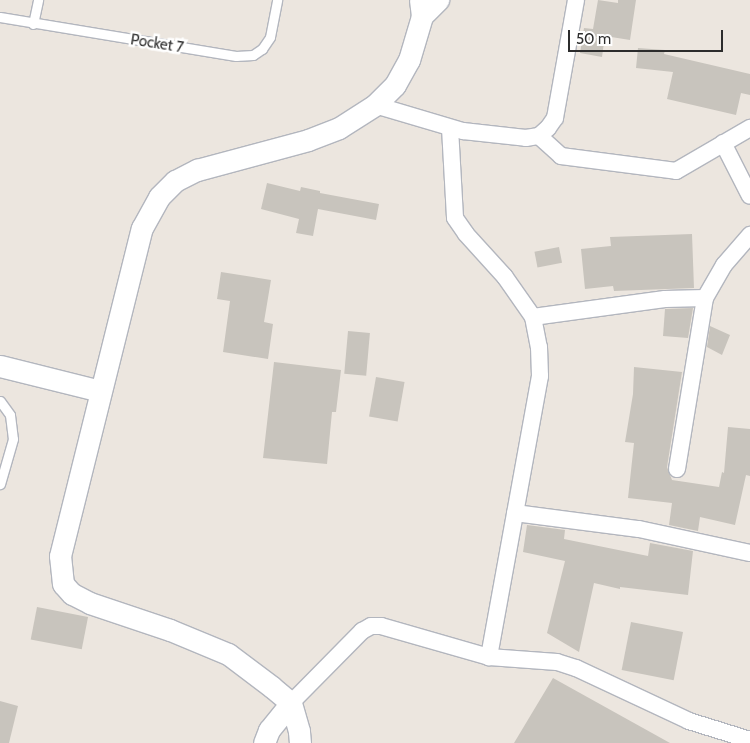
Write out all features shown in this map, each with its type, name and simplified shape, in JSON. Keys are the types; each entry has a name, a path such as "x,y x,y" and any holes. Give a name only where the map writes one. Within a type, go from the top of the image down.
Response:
{"street":[{"path":"300,743 299,731 291,703 228,654 170,630 90,603 72,594 63,584 60,556 142,228 158,197 175,181 197,170 308,140 340,128 375,105 395,85 409,60 421,8 438,0"},
{"path":"375,105 450,128 526,138 539,136 555,118 576,0"},
{"path":"450,128 455,218 466,234 505,277 533,316 539,347 540,376 489,657"},
{"path":"539,136 561,156 676,171 750,128"},
{"path":"722,143 750,196"},
{"path":"677,469 705,298 724,265 750,235"},
{"path":"533,316 664,299 705,298"},
{"path":"0,366 100,391"},
{"path":"515,513 639,529 750,553"},
{"path":"264,743 269,730 291,703 362,631 371,626 381,626 489,657 563,664 689,721 750,740"}],"lane":[{"path":"34,24 38,0"},
{"name":"Pocket 7","path":"0,17 236,56 253,55 262,49 270,37 277,0"},
{"path":"0,401 10,415 13,439 0,484"}],"building":[{"path":"598,0 618,3 618,0 636,0 630,40 605,36 602,57 580,53 584,28 593,29"},
{"path":"638,48 665,50 664,54 750,74 750,95 741,93 736,115 667,99 673,72 636,68"},
{"path":"267,183 300,191 301,187 320,191 320,193 379,204 376,220 318,209 313,236 296,233 299,219 261,209"},
{"path":"692,234 694,288 614,291 613,286 585,289 581,249 611,246 610,237"},
{"path":"559,247 562,263 538,267 534,252"},
{"path":"221,272 271,280 264,322 273,324 268,359 223,352 230,301 217,299"},
{"path":"693,308 688,338 663,336 665,309"},
{"path":"710,326 730,335 722,355 707,347"},
{"path":"348,331 370,333 366,376 344,374"},
{"path":"274,362 341,370 336,412 332,412 327,464 263,458"},
{"path":"634,367 682,372 667,467 672,480 719,487 722,472 724,473 728,427 750,429 750,476 746,475 735,525 700,517 698,531 669,525 672,503 628,498 634,443 625,442 633,394"},
{"path":"376,377 405,382 398,421 369,416"},
{"path":"527,525 565,530 564,539 648,556 650,543 693,551 688,595 620,587 620,589 594,583 579,652 547,633 565,561 523,552"},
{"path":"37,607 88,617 82,649 31,639"},
{"path":"631,622 683,632 674,680 622,670"},
{"path":"553,678 670,743 514,743"},
{"path":"0,701 18,706 9,743 0,743"}]}
